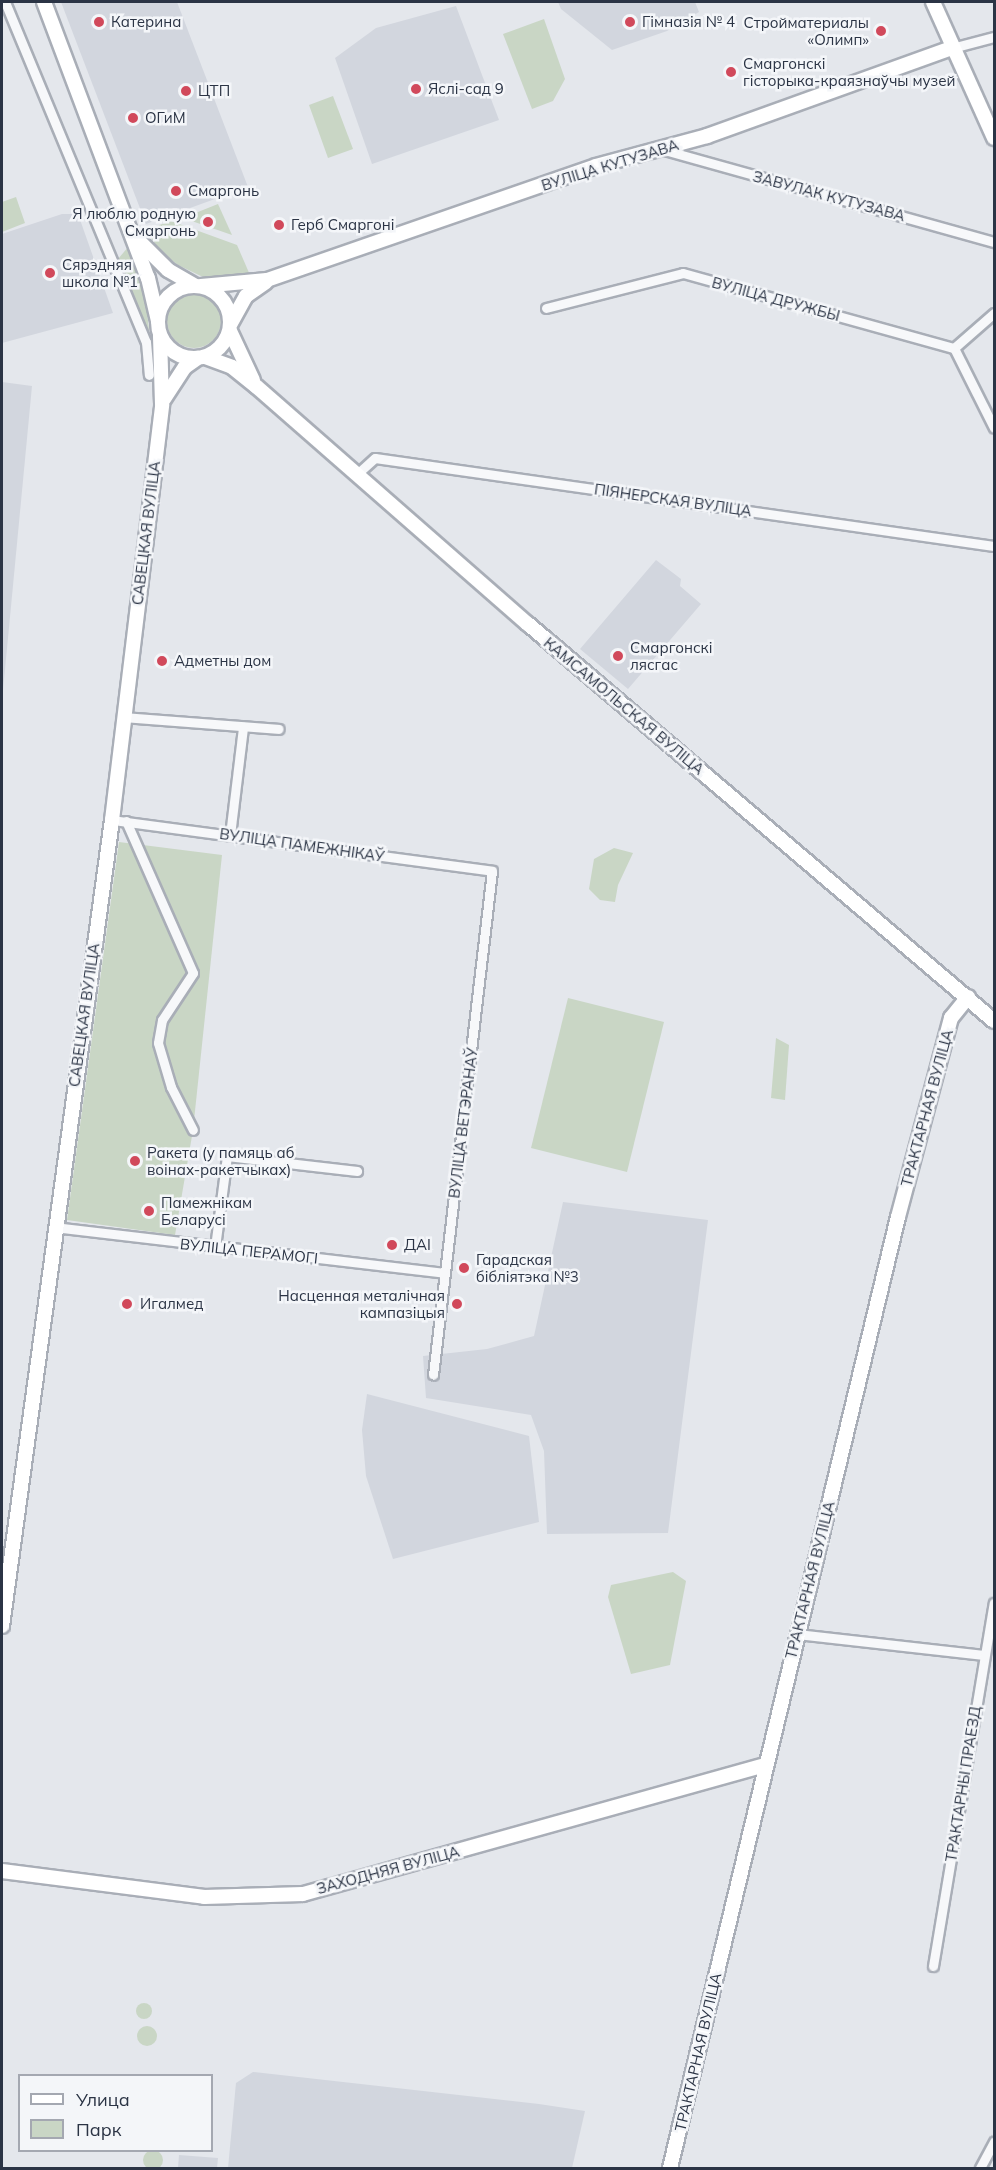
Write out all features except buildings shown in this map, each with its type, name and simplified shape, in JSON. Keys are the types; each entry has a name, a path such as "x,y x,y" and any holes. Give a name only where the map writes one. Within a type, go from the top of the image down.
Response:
{"main road":[{"path":"44,2 149,282 160,336 176,353 202,358 220,348 231,327 220,296 168,270 131,232"},
{"path":"933,2 994,138"},
{"name":"ВУЛІЦА КУТУЗАВА","path":"197,286 267,280 596,166 664,150 952,48"},
{"name":"ВУЛІЦА КУТУЗАВА","path":"231,327 246,296 267,280"},
{"path":"158,321 165,300 173,292 197,286"},
{"name":"КАМСАМОЛЬСКАЯ ВУЛІЦА","path":"231,327 257,387"},
{"name":"САВЕЦКАЯ ВУЛІЦА","path":"2,1626 54,1227 119,821 124,717 162,404 160,336"},
{"name":"КАМСАМОЛЬСКАЯ ВУЛІЦА","path":"202,358 232,367 257,387 994,1021"},
{"name":"САВЕЦКАЯ ВУЛІЦА","path":"162,404 172,381 202,358"},
{"name":"ТРАКТАРНАЯ ВУЛІЦА","path":"670,2169 898,1217 951,1018 968,998"},
{"name":"ЗАХОДНЯЯ ВУЛІЦА","path":"2,1871 204,1897 303,1894 766,1765"}],"street":[{"path":"5,2 146,342 149,375"},
{"path":"952,48 994,37"},
{"name":"ЗАВУЛАК КУТУЗАВА","path":"664,150 994,242"},
{"name":"ВУЛІЦА ДРУЖБЫ","path":"546,308 683,273 954,348"},
{"path":"994,313 954,348 994,428"},
{"name":"ПІЯНЕРСКАЯ ВУЛІЦА","path":"357,474 375,458 994,546"},
{"path":"124,717 279,729"},
{"path":"230,835 243,727"},
{"path":"119,821 194,973 162,1020 158,1043 171,1087 193,1130"},
{"name":"ВУЛІЦА ПАМЕЖНІКАЎ","path":"119,821 492,871"},
{"name":"ВУЛІЦА ВЕТЭРАНАЎ","path":"433,1375 492,871"},
{"path":"215,1247 227,1156 357,1171"},
{"name":"ВУЛІЦА ПЕРАМОГІ","path":"54,1227 72,1226 215,1247 444,1273"},
{"name":"ТРАКТАРНЫ ПРАЕЗД","path":"933,1966 994,1603"},
{"path":"797,1634 984,1655"},
{"path":"980,2169 994,2142"}],"shaded area":[{"path":"61,2 177,2 248,187 146,224"},
{"name":"Гімназія № 4","path":"558,2 695,2 699,12 667,31 612,50 561,9"},
{"name":"Яслі-сад 9","path":"456,6 499,120 372,164 335,58 376,28"},
{"name":"Сярэдняя школа №1","path":"62,214 78,214 113,313 2,343 2,234"},
{"path":"2,382 32,386 2,701"},
{"path":"656,560 681,579 680,586 701,604 628,689 580,649"},
{"path":"563,1202 708,1220 668,1533 547,1534 544,1451 531,1415 426,1398 423,1356 487,1349 534,1336"},
{"path":"367,1394 529,1436 539,1522 393,1559 366,1476 362,1430"},
{"path":"253,2072 585,2111 572,2168 228,2168 236,2083"},
{"path":"179,2155 218,2158 217,2168 178,2168"}],"green space":[{"path":"544,19 565,79 553,101 532,109 503,34"},
{"path":"333,96 353,149 328,158 309,105"},
{"path":"16,197 25,223 2,232 2,202"},
{"path":"218,204 232,235 183,218"},
{"path":"171,221 237,245 250,275 205,278 178,265 162,253 145,230"},
{"path":"129,246 145,293 150,339 118,259"},
{"path":"189,294 199,294 209,298 217,306 221,321 217,336 209,344 199,348 189,348 179,344 171,336 167,326 167,316 171,306 179,298"},
{"path":"119,842 222,855 193,1130 175,1235 67,1220"},
{"path":"614,848 633,853 618,885 615,902 600,900 589,889 594,859"},
{"path":"568,998 664,1022 627,1172 531,1148"},
{"path":"776,1038 789,1045 785,1100 771,1098"},
{"path":"673,1572 686,1581 670,1665 631,1674 608,1597 611,1585"},
{"path":"144,2003 152,2011 144,2019 136,2011"},
{"path":"147,2026 154,2029 157,2036 154,2043 147,2046 140,2043 137,2036 140,2029"},
{"path":"148,2152 158,2152 162,2156 162,2164 157,2169 149,2169 144,2164 144,2156"}],"place":[{"name":"Катерина","path":"99,22"},
{"name":"Гімназія № 4","path":"630,22"},
{"name":"Стройматериалы «Олимп»","path":"881,31"},
{"name":"Смаргонскі гісторыка-краязнаўчы музей","path":"731,72"},
{"name":"Яслі-сад 9","path":"416,89"},
{"name":"ЦТП","path":"186,91"},
{"name":"ОГиМ","path":"133,118"},
{"name":"Смаргонь","path":"176,191"},
{"name":"Я люблю родную Смаргонь","path":"208,222"},
{"name":"Герб Смаргоні","path":"279,225"},
{"name":"Сярэдняя школа №1","path":"50,273"},
{"name":"Смаргонскі лясгас","path":"618,656"},
{"name":"Адметны дом","path":"162,661"},
{"name":"Ракета (у памяць аб воінах-ракетчыках)","path":"135,1161"},
{"name":"Памежнікам Беларусі","path":"149,1211"},
{"name":"ДАІ","path":"392,1245"},
{"name":"Гарадская бібліятэка №3","path":"464,1268"},
{"name":"Игалмед","path":"127,1304"},
{"name":"Насценная металічная кампазіцыя","path":"457,1304"}]}
